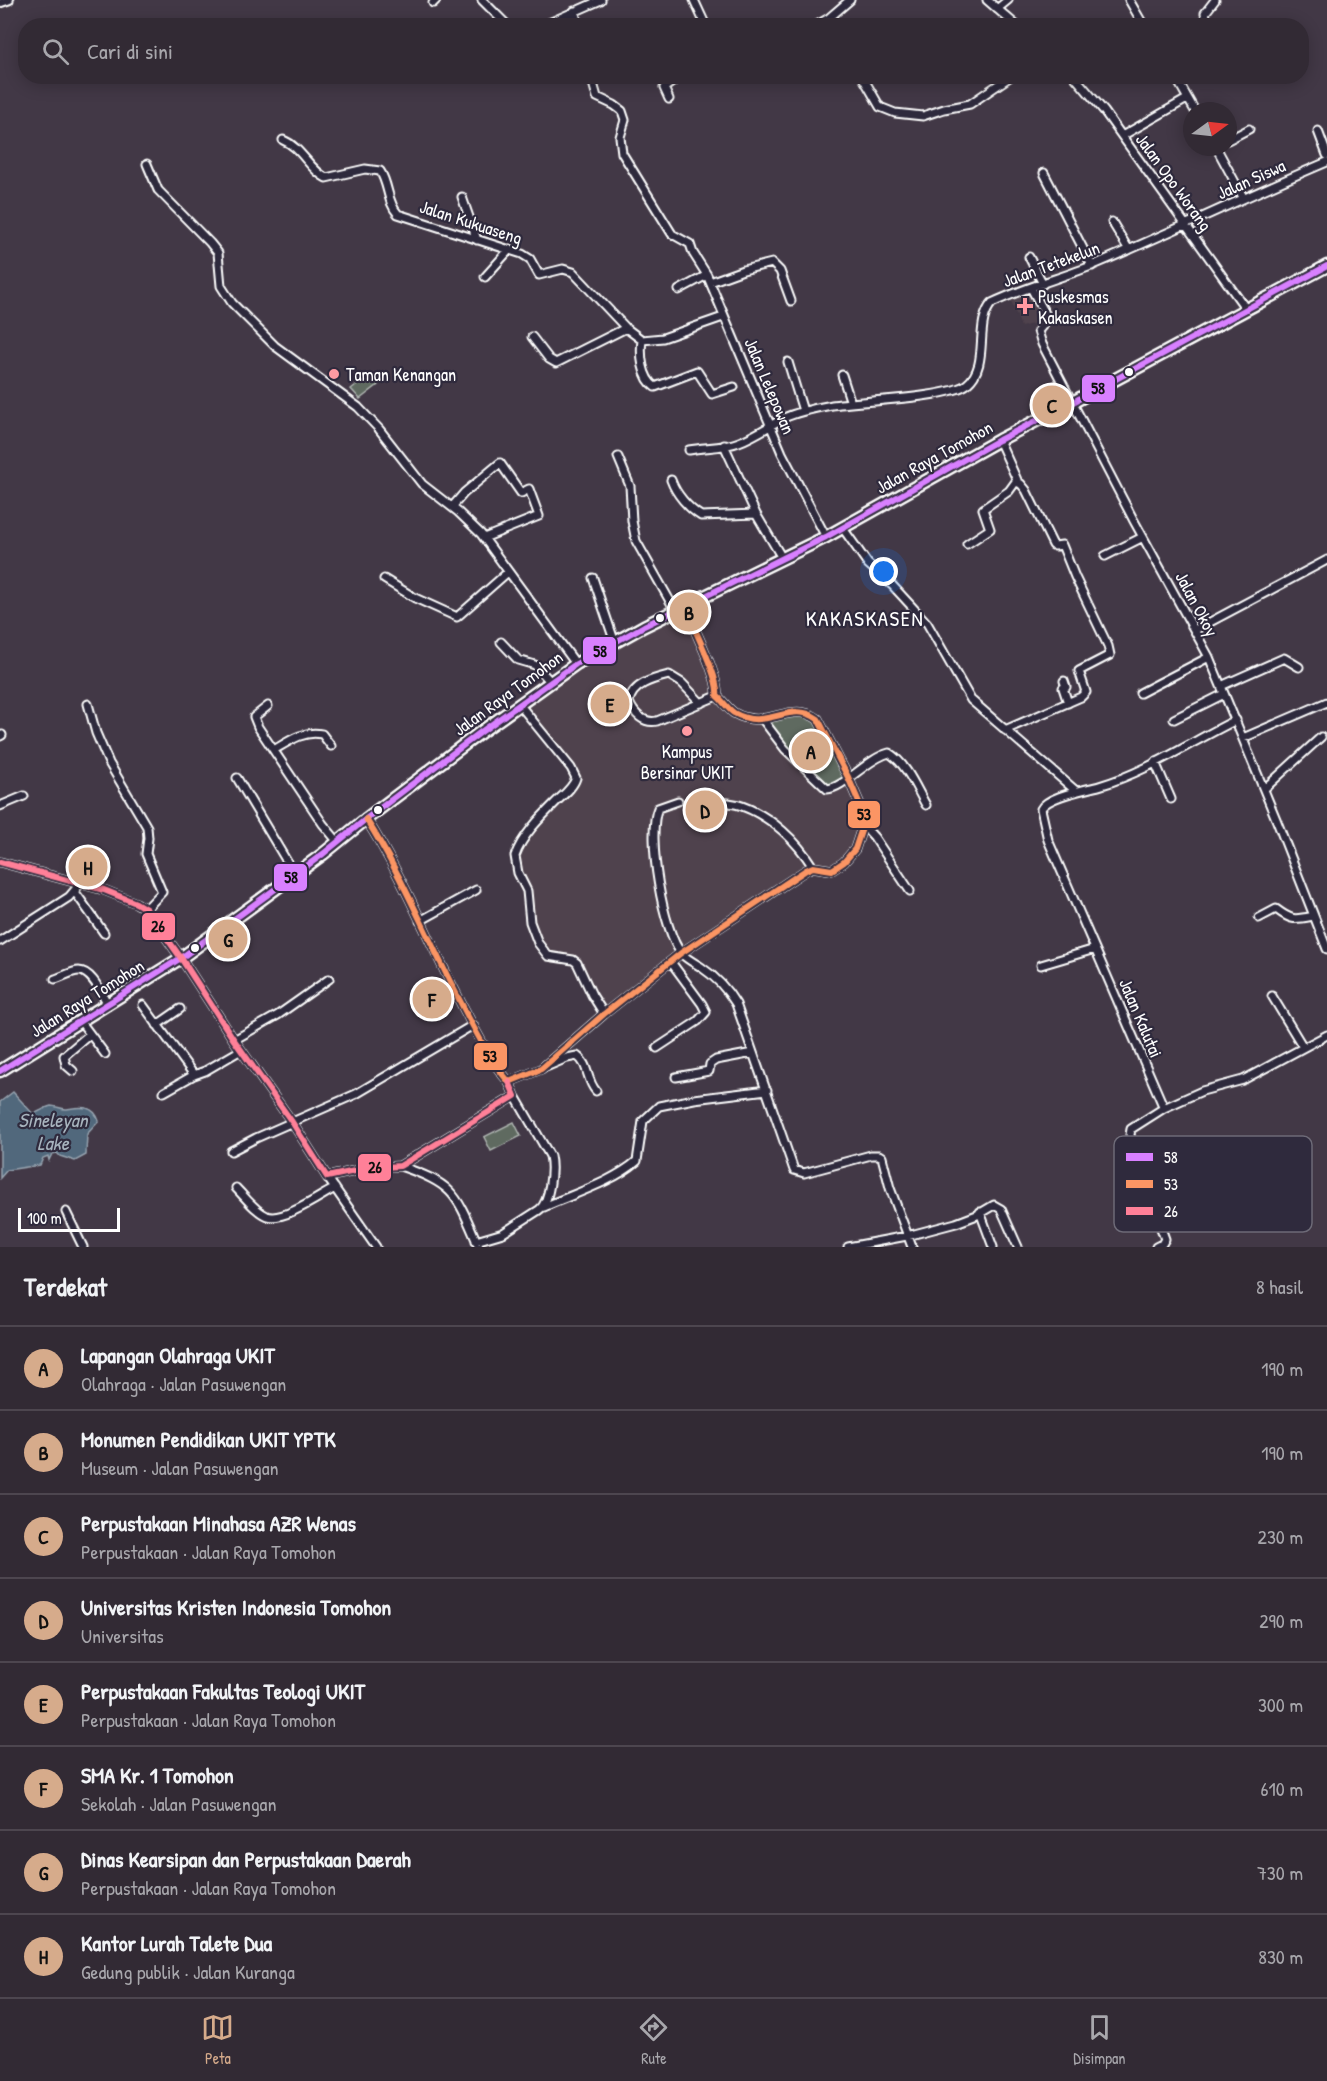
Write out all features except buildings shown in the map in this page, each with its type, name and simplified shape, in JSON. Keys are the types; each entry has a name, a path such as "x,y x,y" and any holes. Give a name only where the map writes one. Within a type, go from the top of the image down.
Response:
{"highway":[{"name":"Jalan Raya Tomohon","path":"1,1067 81,1022 181,958 295,875 519,704 576,664 680,608 826,537 999,440 1327,266"}],"street":[{"path":"0,3 9,0"},
{"path":"482,0 500,18"},
{"path":"559,18 601,0"},
{"path":"694,0 702,18"},
{"path":"829,18 850,0"},
{"path":"987,0 1008,18"},
{"path":"997,9 1008,0"},
{"path":"1129,0 1139,18"},
{"path":"1207,18 1205,13 1215,0"},
{"path":"574,11 576,18"},
{"name":"Jalan Lelepowan","path":"593,84 597,97 619,108 624,116 625,125 620,137 620,145 633,172 672,234 690,244 709,278 723,317 782,453 826,537"},
{"path":"669,99 664,88 670,84"},
{"path":"866,84 880,107 895,113 923,116 970,104 999,84"},
{"name":"Jalan Opo Worang","path":"1082,84 1246,309"},
{"path":"1179,84 1189,102"},
{"path":"1122,136 1187,99"},
{"path":"1237,135 1249,129"},
{"path":"1318,131 1327,156"},
{"name":"Jalan Kukuaseng","path":"284,140 326,178 365,169 380,171 386,181 393,208 398,214 510,249 526,256 539,275 563,269 573,272 626,328 642,340"},
{"path":"1221,156 1243,197"},
{"name":"Jalan Siswa","path":"1187,226 1243,197 1327,162"},
{"path":"147,164 158,190 218,253 221,286 232,303 275,346 358,407 379,429 422,484 468,520 484,538 576,664"},
{"path":"1044,173 1092,266"},
{"path":"462,197 477,240"},
{"path":"1112,222 1129,250"},
{"name":"Jalan Tetekelun","path":"689,450 740,442 803,411 963,387 969,383 978,366 984,315 992,303 1092,266 1187,226"},
{"path":"485,277 510,249"},
{"path":"1029,257 1043,284"},
{"path":"679,290 709,278 772,263 780,272 791,301"},
{"name":"Jalan Okoy","path":"1031,288 1047,317 1039,328 1039,335 1143,537 1209,657 1327,949"},
{"path":"723,317 663,338 642,340 642,358 648,379 655,387 697,370 712,394 734,387"},
{"path":"532,337 549,360 556,363 626,328"},
{"path":"788,362 803,411"},
{"path":"842,375 851,403"},
{"path":"967,544 991,527 984,512 985,507 1009,491 1017,482 1017,477 999,440"},
{"path":"724,445 756,514 782,558"},
{"path":"541,1069 604,1014 681,953 813,867 832,870 844,862 855,849 863,825 864,814 818,718 797,711 763,720 736,714 717,696 717,687 709,663 680,608 636,541 632,521 630,486 618,457"},
{"path":"452,507 464,493 500,463 521,493 529,489 540,516 484,538"},
{"path":"671,480 681,498 701,516 756,514"},
{"path":"1005,730 1068,703 1086,692 1079,671 1107,657 1109,652 1062,545 1053,545 1026,490 1017,482"},
{"path":"842,527 868,564 892,585 927,623 970,700 1076,791"},
{"path":"1105,556 1143,537"},
{"path":"1195,630 1327,560"},
{"path":"384,579 415,598 457,617 508,572"},
{"path":"593,578 615,643"},
{"path":"501,642 518,660 535,665 550,681"},
{"path":"1140,693 1209,657"},
{"path":"1174,719 1222,690 1284,658 1299,667"},
{"path":"701,703 682,683 669,675 636,689 631,693 629,702 636,715 652,722 701,703 717,696"},
{"path":"1064,681 1066,687 1063,688 1068,703"},
{"path":"1243,738 1327,702"},
{"path":"88,704 96,733 109,763 147,828 146,854 162,892 146,909"},
{"path":"519,704 571,768 576,778 527,835 515,856 518,873 527,891 530,922 538,943 548,956 573,960 577,963 604,1014"},
{"path":"268,706 256,714 254,719 323,824 338,842"},
{"path":"763,720 785,749 828,789 838,786 878,757 889,753 899,761 926,806"},
{"name":"Jalan Kalutai","path":"1164,1108 1048,840 1041,809 1044,803 1119,779 1236,720"},
{"path":"274,750 294,738 315,732 322,734 331,746"},
{"path":"1264,789 1321,737"},
{"path":"1155,762 1171,799"},
{"path":"237,778 295,875"},
{"path":"0,806 24,796"},
{"path":"695,800 740,806 754,812 789,837 813,867"},
{"path":"678,801 658,808 653,818 654,857 662,900 681,953 721,983 736,1004 794,1170 804,1173 871,1155 879,1155 912,1247"},
{"path":"366,819 389,858 472,1024 496,1067 509,1082 551,1161 544,1207"},
{"path":"863,825 874,837 910,891"},
{"path":"0,862 122,896 146,909 376,1247"},
{"path":"0,941 75,892 80,884"},
{"path":"420,921 476,890"},
{"path":"75,892 104,933"},
{"path":"1259,918 1276,909 1293,920 1314,916"},
{"path":"1041,965 1095,949"},
{"path":"657,1048 698,1021 706,1012 671,962"},
{"path":"55,979 77,971 84,972 92,979 108,1004"},
{"path":"234,1040 278,1015 329,980"},
{"path":"1272,996 1303,1047"},
{"path":"142,1005 194,1075"},
{"path":"157,1025 180,1009"},
{"path":"81,1022 105,1054"},
{"path":"231,1152 356,1094 472,1024"},
{"path":"73,1071 66,1065 64,1056 90,1034"},
{"path":"1131,1136 1130,1132 1135,1125 1164,1108 1202,1091 1243,1080 1327,1035"},
{"path":"164,1092 241,1050"},
{"path":"676,1077 709,1071 710,1064 716,1060 753,1053"},
{"path":"509,1082 577,1056 583,1060 590,1082 596,1091"},
{"path":"327,1177 369,1168 400,1166 435,1178 453,1192 477,1244 502,1233 544,1207 624,1170 637,1161 643,1121 659,1106 767,1090"},
{"path":"400,1166 515,1095"},
{"path":"236,1188 258,1210 274,1218 335,1188"},
{"path":"848,1247 907,1236 967,1220 992,1205 1001,1209 1018,1247"},
{"path":"66,1212 83,1247"},
{"path":"980,1212 993,1247"},
{"path":"1156,1247 1165,1239 1162,1232"}],"shaded area":[{"name":"Puskesmas Kakaskasen","path":"1031,290 1041,314 1036,323 1021,327 1010,298"},
{"path":"370,374 378,385 360,399 351,389"},
{"path":"685,606 724,705 740,715 818,719 864,814 855,849 832,870 813,867 681,953 604,1014 577,963 548,956 534,934 528,900 518,873 516,852 573,784 574,774 519,704 550,681"},
{"path":"793,712 811,714 848,777 833,789 813,776 763,720"},
{"path":"514,1122 521,1136 491,1151 484,1137"}],"water":[{"name":"Sineleyan Lake","path":"13,1092 33,1114 51,1106 66,1109 90,1109 99,1121 87,1134 86,1155 75,1161 57,1153 52,1154 49,1160 48,1156 43,1158 40,1165 7,1170 0,1178 0,1102"}],"tunnel":[{"path":"678,801 695,800"}],"transit line":[{"name":"58","path":"0,1071 181,958 323,854 481,732 576,664 644,626 826,537 999,440 1327,266"},
{"name":"53","path":"366,819 392,864 461,1003 495,1064 509,1082 541,1069 604,1014 681,953 806,870 813,867 832,870 844,862 855,849 863,825 864,814 818,719 798,712 757,719 746,718 734,713 717,696 710,665 685,606"},
{"name":"26","path":"0,862 104,890 146,909 327,1177 369,1168 400,1166 515,1096 509,1082"}],"place":[{"name":"Puskesmas Kakaskasen","path":"1025,306"},
{"name":"Taman Kenangan","path":"334,374"},
{"name":"Perpustakaan Minahasa AZR Wenas","path":"1052,405"},
{"name":"Monumen Pendidikan UKIT YPTK","path":"689,612"},
{"name":"Perpustakaan Fakultas Teologi UKIT","path":"610,704"},
{"name":"Kampus Bersinar UKIT","path":"687,731"},
{"name":"Lapangan Olahraga UKIT","path":"811,751"},
{"name":"Universitas Kristen Indonesia Tomohon","path":"705,810"},
{"name":"Kantor Lurah Talete Dua","path":"88,867"},
{"name":"Dinas Kearsipan dan Perpustakaan Daerah","path":"228,939"},
{"name":"SMA Kr. 1 Tomohon","path":"432,999"}],"district":[{"name":"KAKASKASEN","path":"865,618"}]}
